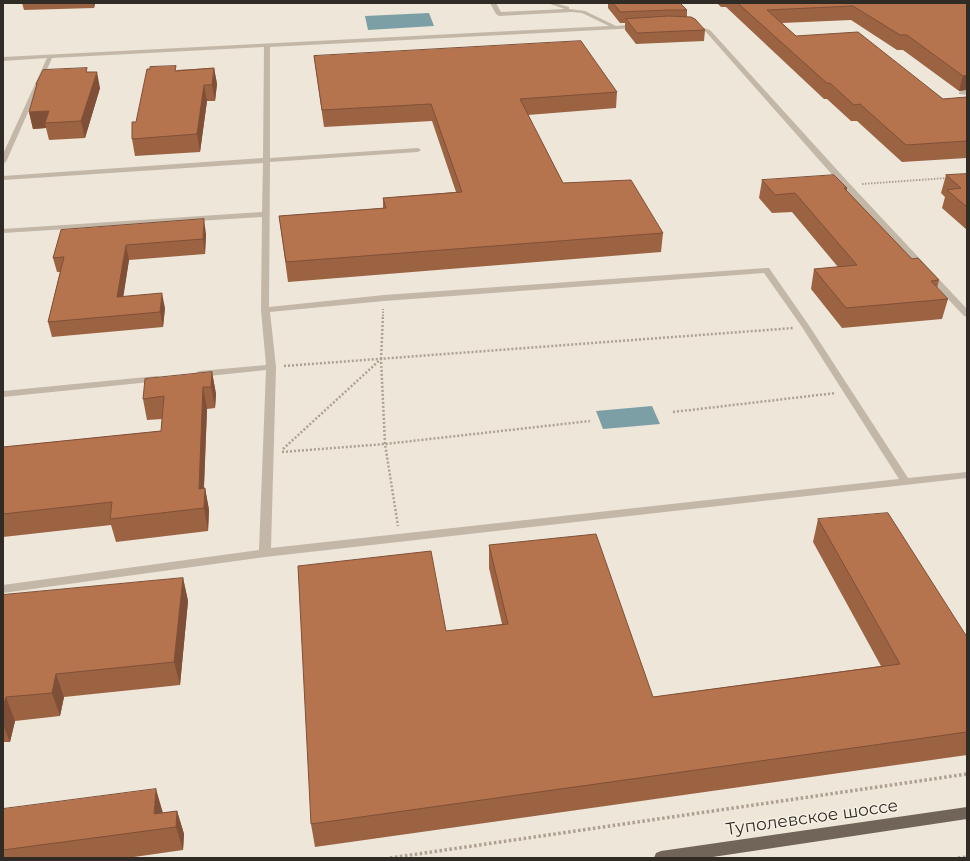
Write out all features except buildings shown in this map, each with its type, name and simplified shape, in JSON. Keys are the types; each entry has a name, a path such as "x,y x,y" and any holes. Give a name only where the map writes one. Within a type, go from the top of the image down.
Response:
{"main road":[{"name":"Туполевское шоссе","path":"661,858 967,813"}],"street":[{"path":"493,3 499,14 572,10"},
{"path":"550,3 583,12 615,27"},
{"path":"686,24 708,31 846,185 967,314"},
{"path":"3,59 646,25"},
{"path":"265,553 271,367 265,310 267,46"},
{"path":"3,162 50,57"},
{"path":"3,178 418,150"},
{"path":"3,230 266,214"},
{"path":"265,310 384,298 766,270 806,327 905,481"},
{"path":"192,375 271,367"},
{"path":"3,394 168,378"},
{"path":"3,589 265,553 967,474"}],"path":[{"path":"846,185 952,178"},
{"path":"384,298 381,359 385,444 400,538"},
{"path":"271,367 806,327"},
{"path":"381,359 278,453 385,444 590,421"},
{"path":"673,412 848,392"},
{"path":"390,858 967,774"},
{"path":"958,858 967,857"}],"water":[{"path":"429,13 434,26 368,30 365,16"},
{"path":"652,406 660,424 603,429 596,411"}]}
